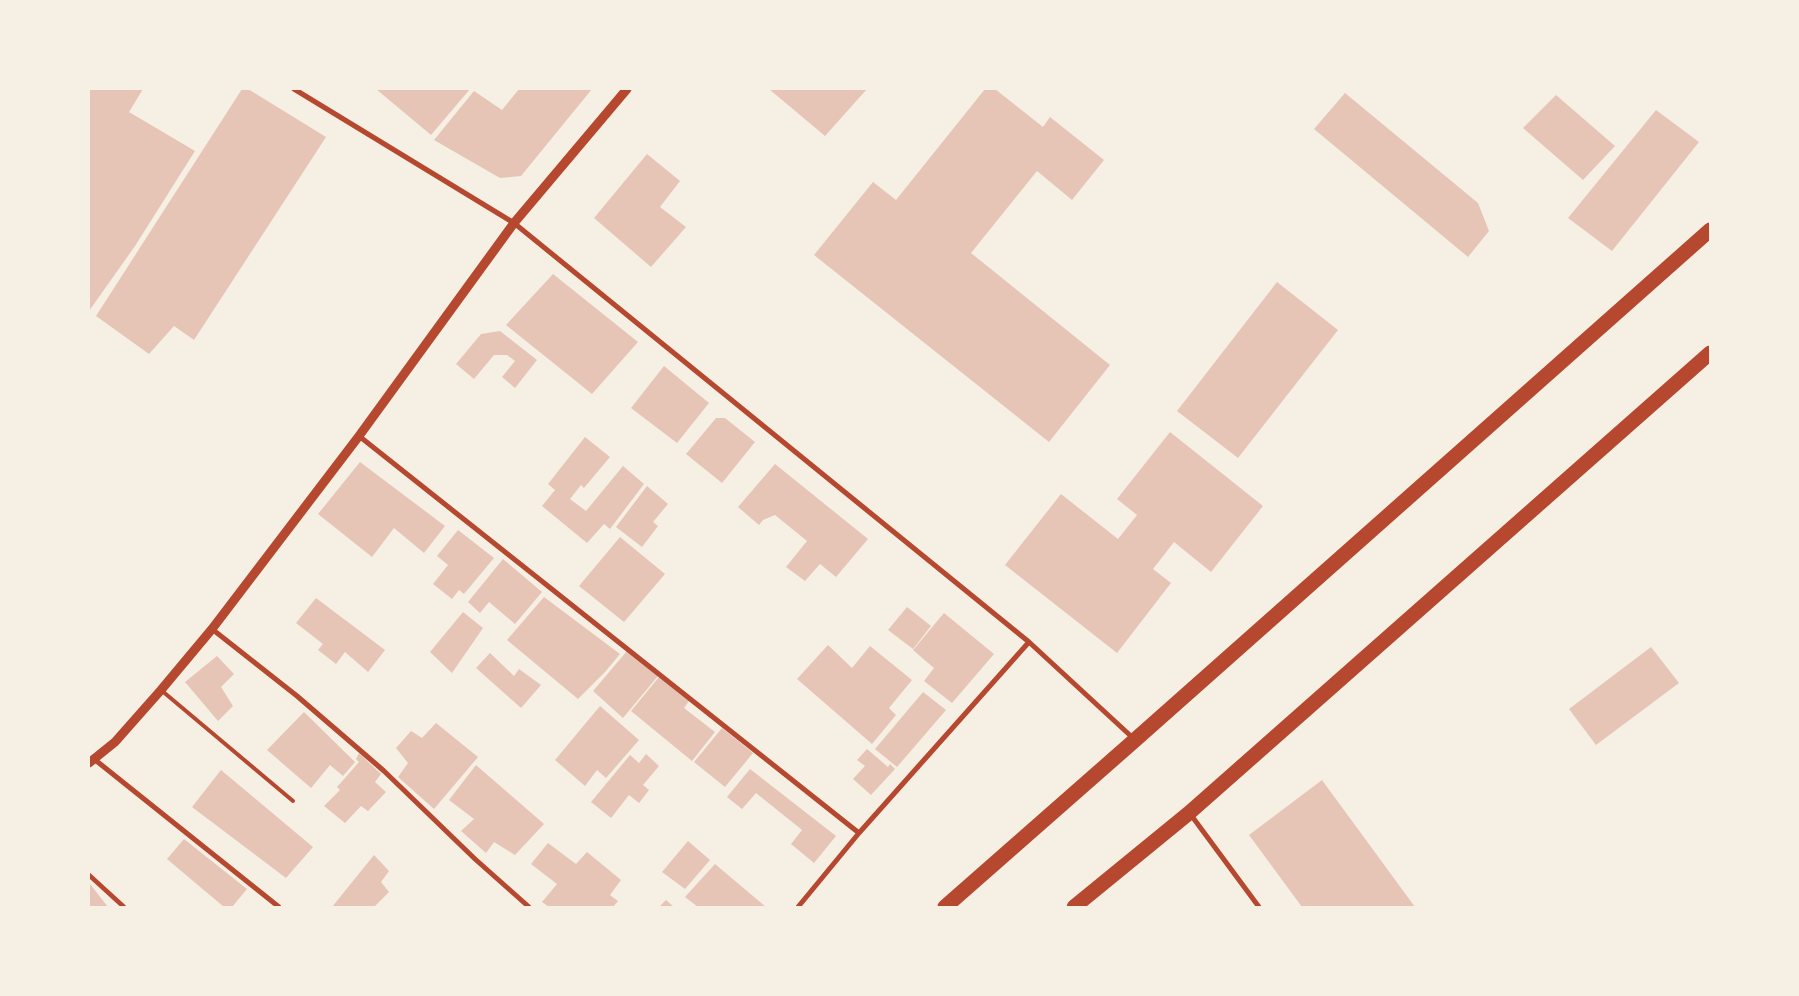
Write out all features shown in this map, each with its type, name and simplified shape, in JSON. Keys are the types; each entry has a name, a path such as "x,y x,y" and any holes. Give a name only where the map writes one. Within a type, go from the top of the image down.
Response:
{"highway":[{"path":"945,907 1136,740 1710,230"},
{"path":"1074,907 1189,813 1710,353"}],"street":[{"path":"294,89 514,223 1030,642 1136,740"},
{"path":"279,907 92,761 115,742 162,690 212,629 359,436 514,223 627,89"},
{"path":"359,436 859,834"},
{"path":"212,629 335,728 384,771 475,859 529,907"},
{"path":"798,907 859,834 1030,642"},
{"path":"1189,813 1259,907"},
{"path":"89,874 124,907"}],"lane":[{"path":"162,690 294,801"}],"building":[{"path":"89,89 143,89 129,112 195,151 135,246 89,311"},
{"path":"242,89 248,89 326,137 194,340 174,326 149,354 96,316"},
{"path":"376,89 470,89 431,135"},
{"path":"519,89 592,89 521,176 500,178 434,140 474,91 502,110"},
{"path":"769,89 867,89 825,136"},
{"path":"985,89 995,89 1043,127 1050,117 1104,160 1072,200 1037,171 971,253 1110,365 1049,442 814,255 873,182 896,200"},
{"path":"1345,93 1478,203 1489,231 1468,257 1314,129"},
{"path":"1556,95 1615,146 1583,180 1523,128"},
{"path":"1656,110 1699,142 1612,251 1568,218"},
{"path":"647,154 680,181 660,207 686,227 651,267 594,218"},
{"path":"553,274 638,342 592,394 506,325"},
{"path":"1277,282 1338,330 1238,458 1177,411"},
{"path":"500,331 537,360 515,388 502,377 515,361 507,355 494,355 474,379 456,364 481,334"},
{"path":"664,366 709,403 677,443 631,408"},
{"path":"716,418 725,418 755,442 722,483 686,454"},
{"path":"1170,432 1263,506 1211,572 1174,542 1153,569 1171,583 1117,653 1005,565 1061,494 1118,539 1137,515 1117,499"},
{"path":"585,437 610,457 584,488 581,485 570,499 586,511 623,466 644,484 610,529 604,524 587,543 542,506 555,490 548,484"},
{"path":"360,462 445,526 424,553 394,528 372,557 318,514"},
{"path":"775,464 868,539 836,577 820,564 805,581 786,567 807,541 775,515 763,520 759,525 738,507"},
{"path":"647,486 668,504 653,522 658,526 642,547 616,527"},
{"path":"458,530 494,558 464,594 459,590 452,599 433,584 448,565 437,556"},
{"path":"620,537 665,574 624,622 579,586"},
{"path":"503,559 542,592 515,624 489,602 480,613 468,602"},
{"path":"544,597 620,654 578,699 507,640"},
{"path":"316,598 385,650 368,672 345,652 336,664 318,650 323,644 296,623"},
{"path":"907,607 931,626 913,649 888,630"},
{"path":"463,612 483,628 452,673 430,652"},
{"path":"944,613 994,654 952,703 924,681 934,668 913,650"},
{"path":"828,645 852,668 870,646 912,680 889,708 896,715 872,744 797,679"},
{"path":"1651,647 1679,683 1596,745 1569,709"},
{"path":"627,651 658,676 623,718 593,691"},
{"path":"490,653 514,676 519,669 541,685 521,708 476,668"},
{"path":"217,656 234,674 221,687 233,706 218,721 185,682"},
{"path":"659,677 689,701 684,708 715,732 692,761 631,711"},
{"path":"923,692 946,710 897,767 875,749"},
{"path":"600,706 639,740 606,778 597,770 585,786 555,760"},
{"path":"304,712 355,762 343,776 330,765 311,788 267,750"},
{"path":"436,723 478,757 434,809 398,777 408,763 396,748 411,731 422,738"},
{"path":"722,728 753,753 725,787 694,762"},
{"path":"867,749 888,767 890,764 895,769 871,795 853,779 865,766 857,760"},
{"path":"359,753 381,774 375,782 386,792 368,811 361,806 345,823 324,806 340,790 337,787 359,762 356,759"},
{"path":"646,754 659,766 643,785 649,790 639,803 629,795 611,818 591,802 630,755 639,763"},
{"path":"476,765 544,824 515,855 494,842 486,853 461,831 474,819 449,800"},
{"path":"750,769 836,836 814,863 791,844 802,830 756,793 742,809 727,797"},
{"path":"221,770 313,847 286,878 192,807"},
{"path":"1322,780 1415,907 1302,907 1249,835"},
{"path":"184,839 247,889 232,907 224,907 167,859"},
{"path":"688,841 710,860 685,889 662,872"},
{"path":"548,843 576,864 587,852 621,880 610,895 618,901 613,907 549,907 542,902 557,884 531,864"},
{"path":"374,855 389,871 381,882 389,892 374,907 332,907"},
{"path":"715,864 766,907 698,907 685,897"},
{"path":"90,884 108,907 89,907"},
{"path":"666,900 674,907 659,907"}]}
